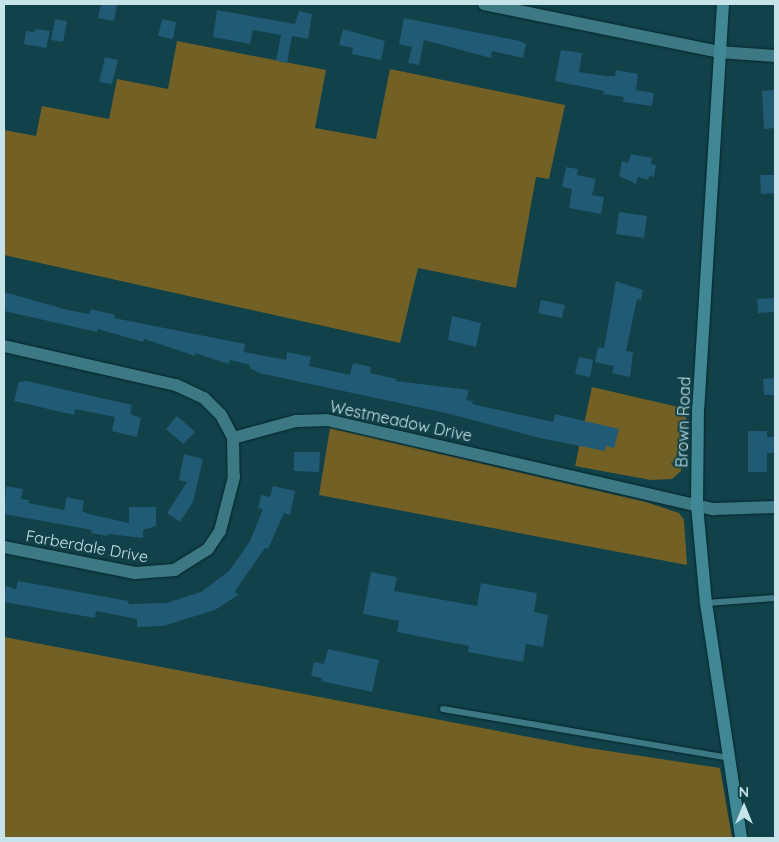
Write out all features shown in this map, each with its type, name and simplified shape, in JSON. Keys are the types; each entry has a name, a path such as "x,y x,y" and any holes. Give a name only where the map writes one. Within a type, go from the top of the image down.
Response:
{"main road":[{"name":"Brown Road","path":"723,4 698,408 697,505 706,603 741,838"}],"street":[{"path":"484,4 719,52 775,56"},
{"path":"4,346 176,385 204,398 221,415 233,438"},
{"name":"Westmeadow Drive","path":"233,438 296,421 327,420 714,509 775,506"},
{"name":"Farberdale Drive","path":"4,547 135,573 175,570 193,562 208,549 226,514 234,477 233,438"}],"lane":[{"path":"706,603 775,598"},
{"path":"443,709 730,759"}],"shaded area":[{"path":"177,41 326,70 315,128 376,139 390,69 565,105 549,179 536,177 516,288 418,268 400,343 4,255 4,130 36,136 42,106 109,119 117,79 168,89"},
{"path":"592,387 687,409 681,471 672,479 651,480 575,466"},
{"path":"330,428 646,502 679,513 684,520 687,565 319,495"},
{"path":"4,637 582,747 720,768 732,838 4,838"}],"building":[{"path":"101,4 117,4 114,21 98,18"},
{"path":"217,10 295,24 299,11 312,14 308,39 292,36 287,63 276,61 281,35 253,30 250,44 213,37"},
{"path":"404,18 520,41 526,44 523,58 492,51 491,58 424,40 419,65 408,63 412,47 399,44"},
{"path":"55,19 67,21 63,42 51,40"},
{"path":"162,19 176,22 173,39 158,36"},
{"path":"35,29 50,31 46,48 24,44 26,31 35,32"},
{"path":"343,29 385,41 381,60 352,54 353,48 339,45"},
{"path":"561,50 582,53 579,72 615,76 616,70 638,74 636,90 654,93 652,106 623,102 624,97 603,94 604,91 555,81"},
{"path":"105,57 118,60 112,84 99,82"},
{"path":"775,90 775,128 764,129 762,91"},
{"path":"631,154 652,158 651,164 656,165 654,177 649,176 648,180 638,177 636,184 619,176 622,161 628,163"},
{"path":"566,167 578,169 577,175 596,179 592,195 604,197 601,214 569,208 572,189 562,187"},
{"path":"760,175 775,175 775,193 761,194"},
{"path":"619,212 647,216 644,238 616,234"},
{"path":"616,281 643,290 641,300 637,299 626,351 633,352 630,377 612,373 614,366 595,362 598,347 604,348"},
{"path":"4,292 68,310 89,314 91,309 115,315 114,318 245,344 244,352 286,360 287,352 311,357 309,366 350,375 353,363 371,367 370,373 397,379 396,381 469,390 466,400 473,401 472,404 553,422 555,414 619,429 614,448 606,446 605,451 540,438 446,413 259,373 250,368 250,365 230,360 229,364 195,353 195,356 144,339 143,342 98,329 97,332 4,311"},
{"path":"775,298 775,312 758,313 757,299"},
{"path":"541,300 565,305 562,318 538,313"},
{"path":"452,316 481,323 476,347 448,340"},
{"path":"579,357 593,360 590,377 575,374"},
{"path":"775,378 775,395 764,395 763,379"},
{"path":"27,381 132,405 130,414 141,418 137,437 112,431 115,417 75,409 74,415 14,401 19,382"},
{"path":"177,416 195,432 183,444 166,429"},
{"path":"748,431 767,431 767,437 775,437 775,453 767,453 767,472 748,472"},
{"path":"294,452 320,452 319,472 294,471"},
{"path":"184,454 203,459 193,502 180,522 167,513 187,482 179,480"},
{"path":"6,486 23,489 21,499 29,500 28,503 64,510 67,497 84,501 82,511 89,514 129,523 129,507 156,507 156,526 143,530 143,538 108,534 107,536 91,533 92,530 4,514"},
{"path":"273,486 295,491 290,515 284,513 268,549 265,548 235,591 238,595 215,610 163,626 137,627 137,619 96,611 95,618 4,602 6,586 16,589 18,581 129,601 128,604 166,603 201,592 229,571 250,541 263,509 258,508 261,495 270,497"},
{"path":"371,572 397,577 394,591 477,606 481,583 537,593 534,612 548,615 543,647 526,644 523,662 468,652 469,646 397,632 399,621 363,614"},
{"path":"328,649 379,660 372,692 321,681 322,678 311,676 314,662 324,664"}]}
